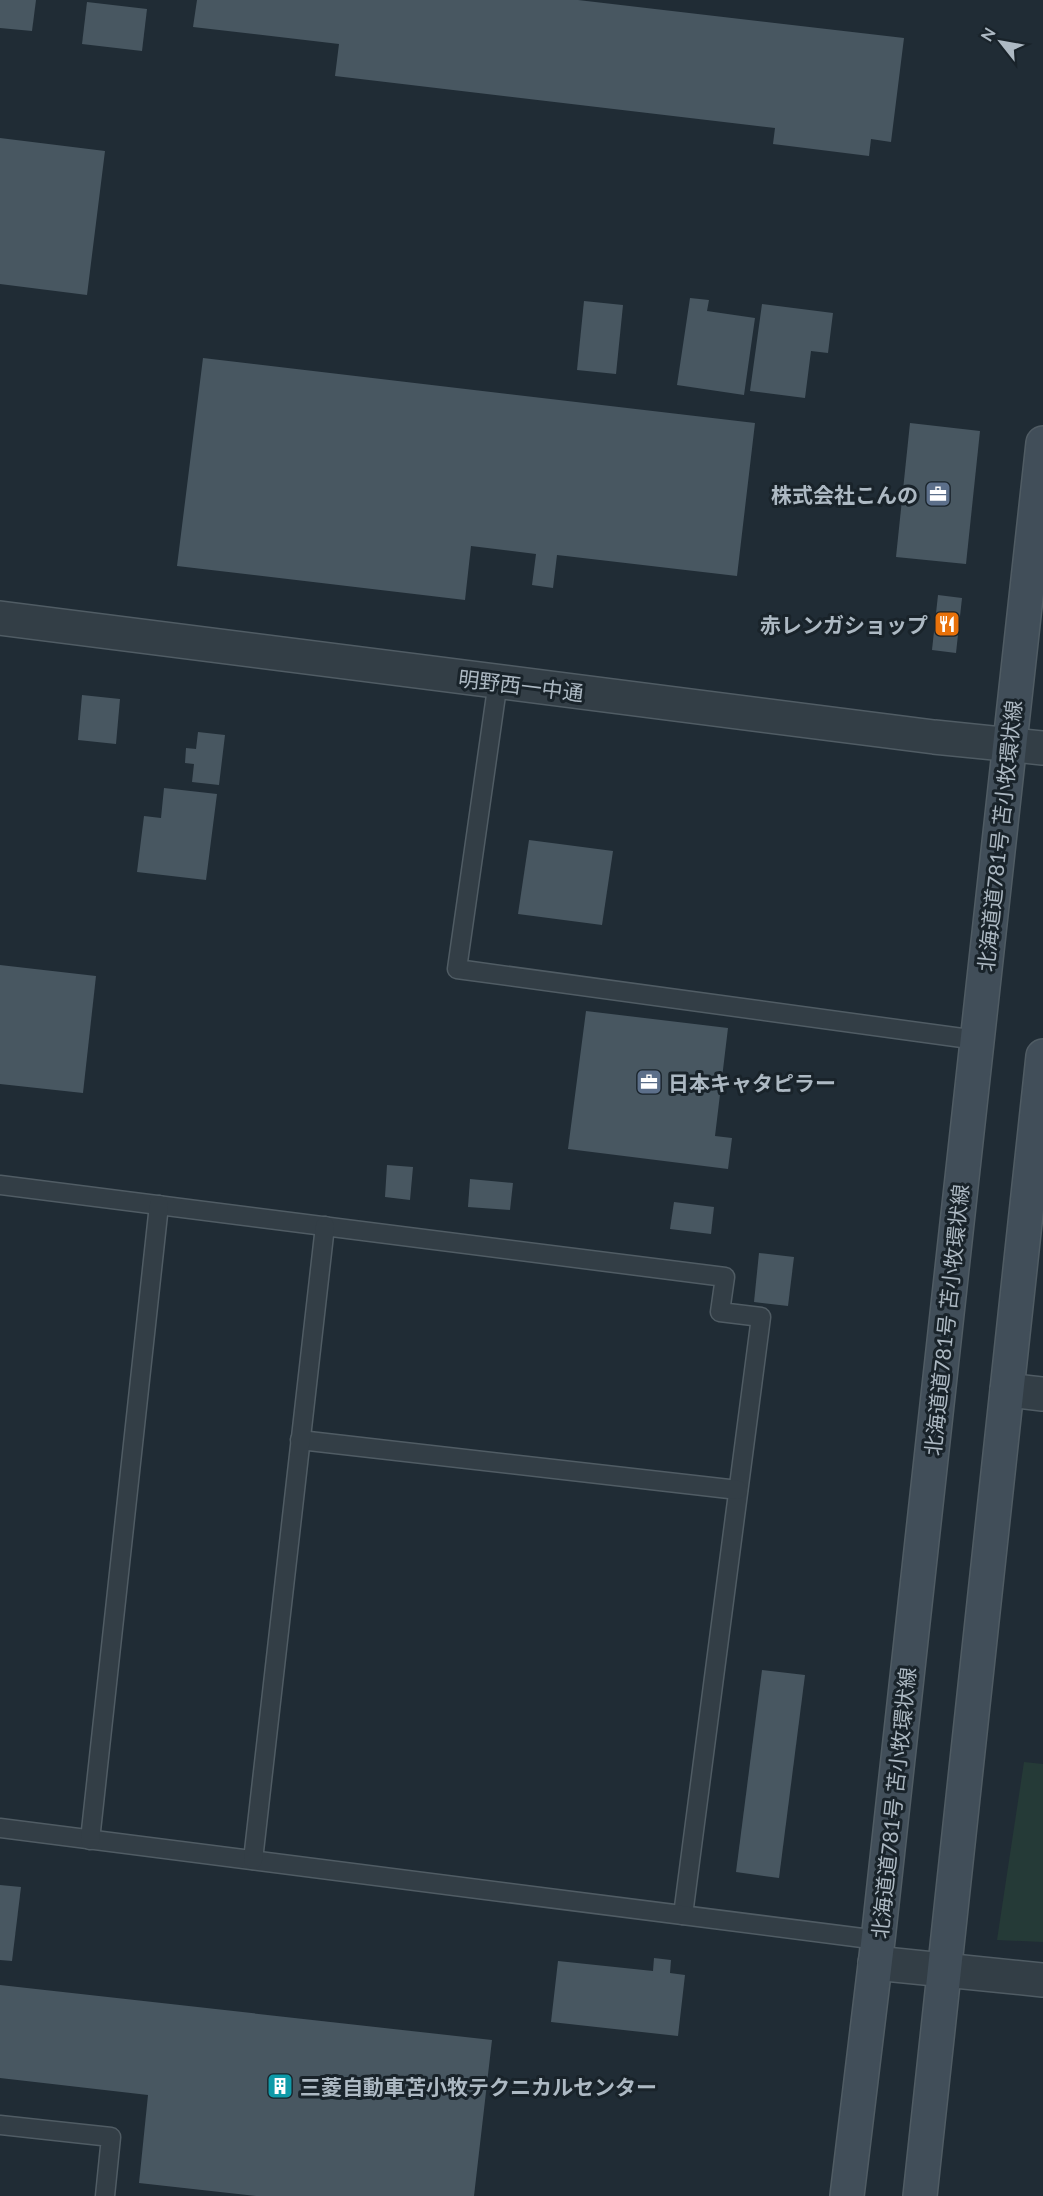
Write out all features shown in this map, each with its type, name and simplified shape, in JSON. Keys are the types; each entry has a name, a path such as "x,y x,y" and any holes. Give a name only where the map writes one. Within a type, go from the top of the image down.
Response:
{"main road":[{"name":"北海道道781号 苫小牧環状線","path":"848,2196 1043,443"},
{"path":"920,2196 1007,1390 1038,1142 1043,1056"}],"street":[{"name":"明野西一中通","path":"0,618 934,737 1043,748"},
{"path":"1007,1390 1043,1394"},
{"path":"877,1951 944,1971 1043,1980"}],"lane":[{"path":"498,681 458,969 977,1040"},
{"path":"0,1185 725,1277 720,1312 761,1317 683,1915"},
{"path":"90,1840 159,1205"},
{"path":"253,1860 325,1226"},
{"path":"300,1440 738,1490"},
{"path":"0,1828 683,1915 877,1951"},
{"path":"0,2125 111,2138 105,2196"}],"green space":[{"path":"1024,1762 1043,1764 1043,1942 997,1940"}],"building":[{"path":"0,0 36,0 32,31 0,28"},
{"path":"197,0 578,0 904,38 891,142 871,139 869,156 773,144 775,128 335,76 339,44 193,27"},
{"path":"87,2 147,9 142,51 82,44"},
{"path":"0,138 105,151 87,295 0,284"},
{"path":"690,298 709,300 707,311 755,318 744,395 677,385"},
{"path":"584,301 623,305 616,374 577,370"},
{"path":"762,304 833,313 828,353 811,351 805,398 750,391"},
{"path":"203,358 755,423 737,576 557,555 553,588 532,585 536,554 471,546 465,600 177,566"},
{"name":"株式会社こんの","path":"910,423 980,431 966,564 896,557"},
{"name":"赤レンガショップ","path":"938,595 962,598 956,653 932,650"},
{"path":"82,695 120,699 116,744 78,740"},
{"path":"198,732 225,735 219,785 192,782 194,764 185,763 186,748 196,749"},
{"path":"164,788 217,794 206,880 137,872 144,816 161,818"},
{"path":"529,840 613,851 602,925 518,914"},
{"path":"0,965 96,976 83,1093 0,1084"},
{"name":"日本キャタピラー","path":"586,1011 728,1028 715,1136 732,1138 728,1169 568,1149"},
{"path":"387,1165 413,1167 410,1200 385,1197"},
{"path":"470,1179 513,1183 510,1210 468,1207"},
{"path":"674,1202 714,1207 711,1234 670,1229"},
{"path":"759,1253 794,1257 788,1306 754,1302"},
{"path":"762,1670 805,1675 779,1878 736,1872"},
{"path":"0,1885 21,1887 12,1961 0,1960"},
{"path":"654,1958 671,1960 670,1973 685,1975 678,2036 551,2022 558,1961 653,1971"},
{"name":"三菱自動車苫小牧テクニカルセンター","path":"0,1985 492,2040 474,2196 256,2196 139,2183 148,2095 0,2078"}],"place":[{"name":"株式会社こんの","path":"938,494"},
{"name":"赤レンガショップ","path":"947,624"},
{"name":"日本キャタピラー","path":"649,1082"},
{"name":"三菱自動車苫小牧テクニカルセンター","path":"280,2086"}]}
